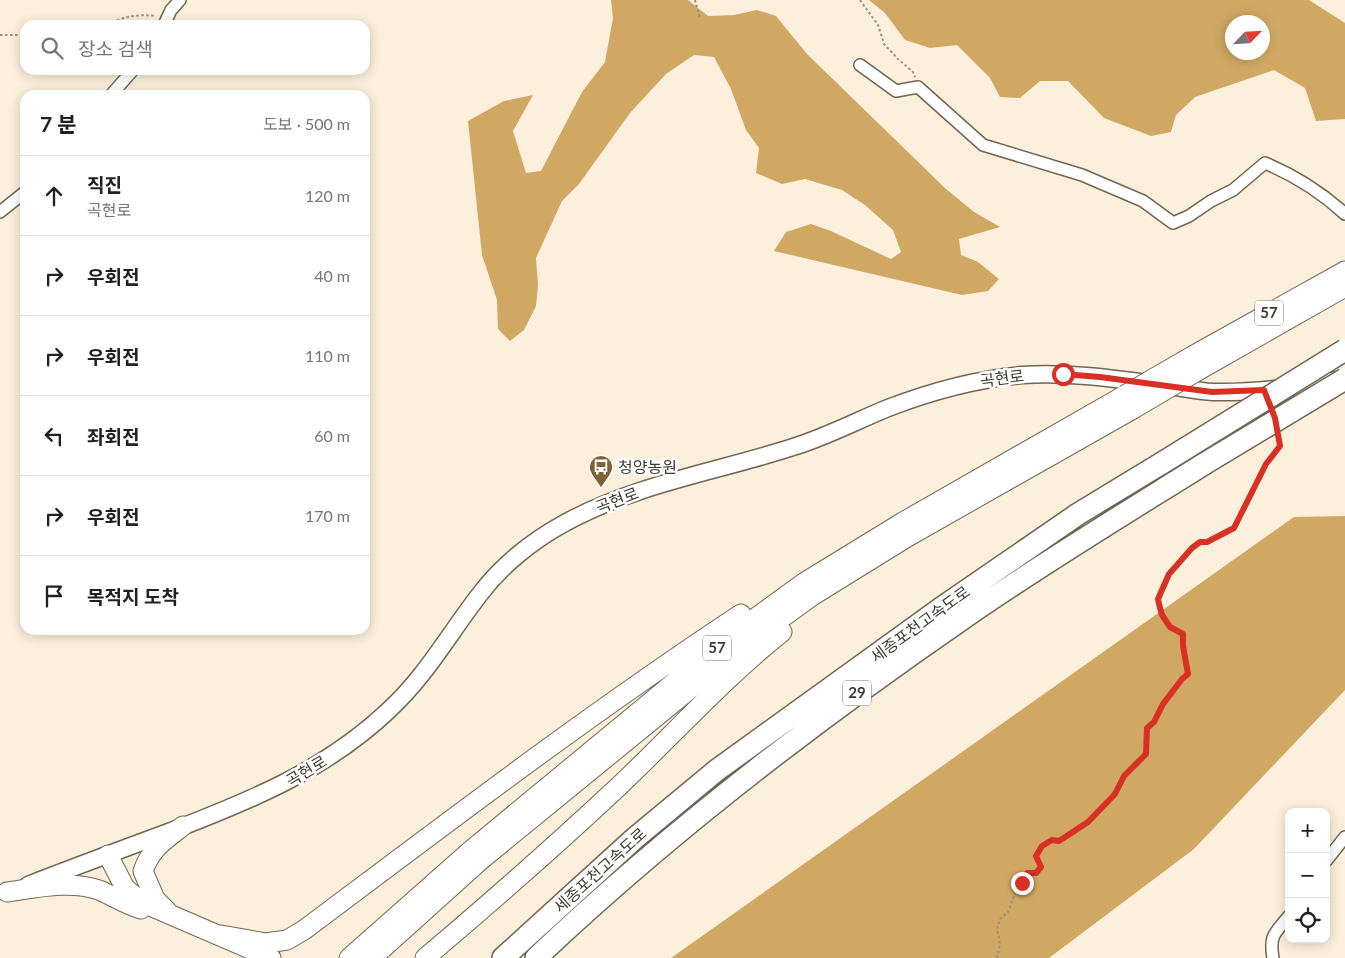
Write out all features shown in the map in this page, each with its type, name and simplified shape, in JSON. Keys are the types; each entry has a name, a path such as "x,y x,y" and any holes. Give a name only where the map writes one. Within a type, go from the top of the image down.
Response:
{"highway":[{"name":"57","path":"349,958 470,851 728,638 805,582 906,529 1129,402 1345,271"},
{"name":"57","path":"1196,362 1345,287"},
{"name":"세종포천고속도로","path":"503,958 680,799 741,752 973,586 1078,514 1345,350"},
{"name":"세종포천고속도로","path":"536,958 690,822 834,710 974,611 1204,464 1345,379"},
{"name":"57","path":"372,958 482,860 738,649 906,529"},
{"path":"221,936 266,943 287,940 304,930 519,768 677,656 799,576 906,529"},
{"path":"425,958 484,908 618,787 764,647 906,529"},
{"path":"172,916 155,899 143,871 148,857 159,844 183,826"},
{"path":"108,855 125,888 141,902 271,958"},
{"path":"4,894 56,885 77,886 97,890 136,908 172,916"},
{"path":"221,936 234,958"}],"main road":[{"name":"곡현로","path":"4,894 275,789 307,772 344,747 389,711 436,658 481,593 519,554 538,538 563,523 625,496 669,481 793,448 923,395 985,380 1025,375 1063,374 1212,392 1279,389 1345,379"}],"street":[{"path":"167,20 180,0"},
{"path":"860,65 896,91 918,86 983,145 1090,178 1143,201 1173,223 1189,216 1210,201 1233,190 1265,163 1322,193 1345,214"},
{"path":"115,90 129,75"},
{"path":"0,212 20,196"},
{"path":"1330,856 1345,837"},
{"path":"1273,958 1270,942 1285,921"}],"path":[{"path":"695,0 700,19"},
{"path":"860,0 878,25 884,44 913,72 918,86"},
{"path":"117,20 140,14 162,20"},
{"path":"0,35 20,35"},
{"path":"997,958 1000,944 997,929 1000,919 1008,912 1015,893 1027,873 1036,873 1041,867 1036,856 1042,846 1052,840 1059,841 1088,822 1115,794 1124,776 1146,754 1147,728 1154,722 1163,704 1188,674 1183,634 1170,627 1165,620 1158,599 1169,574 1192,548 1200,542 1207,542 1234,528 1266,464 1280,446 1279,437"}],"shaded area":[{"path":"611,0 688,0 708,16 734,15 757,10 776,16 807,54 946,189 974,212 1000,227 959,239 961,255 978,262 999,279 988,291 962,295 774,251 786,232 811,224 831,231 891,259 901,252 893,230 865,205 842,190 805,179 782,184 756,173 759,148 746,130 731,89 714,57 694,55 666,74 630,113 579,184 562,201 536,258 538,285 536,306 524,330 510,341 498,329 497,300 482,255 468,121 504,101 533,95 513,131 526,173 541,171 582,92 605,62 613,18"},
{"path":"869,0 1309,0 1345,23 1345,119 1316,121 1305,88 1274,70 1195,97 1176,115 1171,132 1151,136 1104,118 1068,81 1040,81 1020,98 1000,97 990,78 957,45 930,48 905,40 885,13"},
{"path":"1345,516 1345,690 1194,849 1049,958 671,958 1294,517"}],"place":[{"name":"청양농원","path":"601,488"}],"route":[{"path":"1022,883 1027,873 1036,873 1041,867 1036,856 1042,846 1052,840 1059,841 1088,822 1115,794 1124,776 1146,754 1147,728 1154,722 1163,704 1188,674 1183,634 1170,627 1162,615 1158,599 1162,589 1169,574 1192,548 1200,542 1207,542 1234,528 1266,464 1280,446 1275,418 1264,390 1212,392 1063,374"}]}
